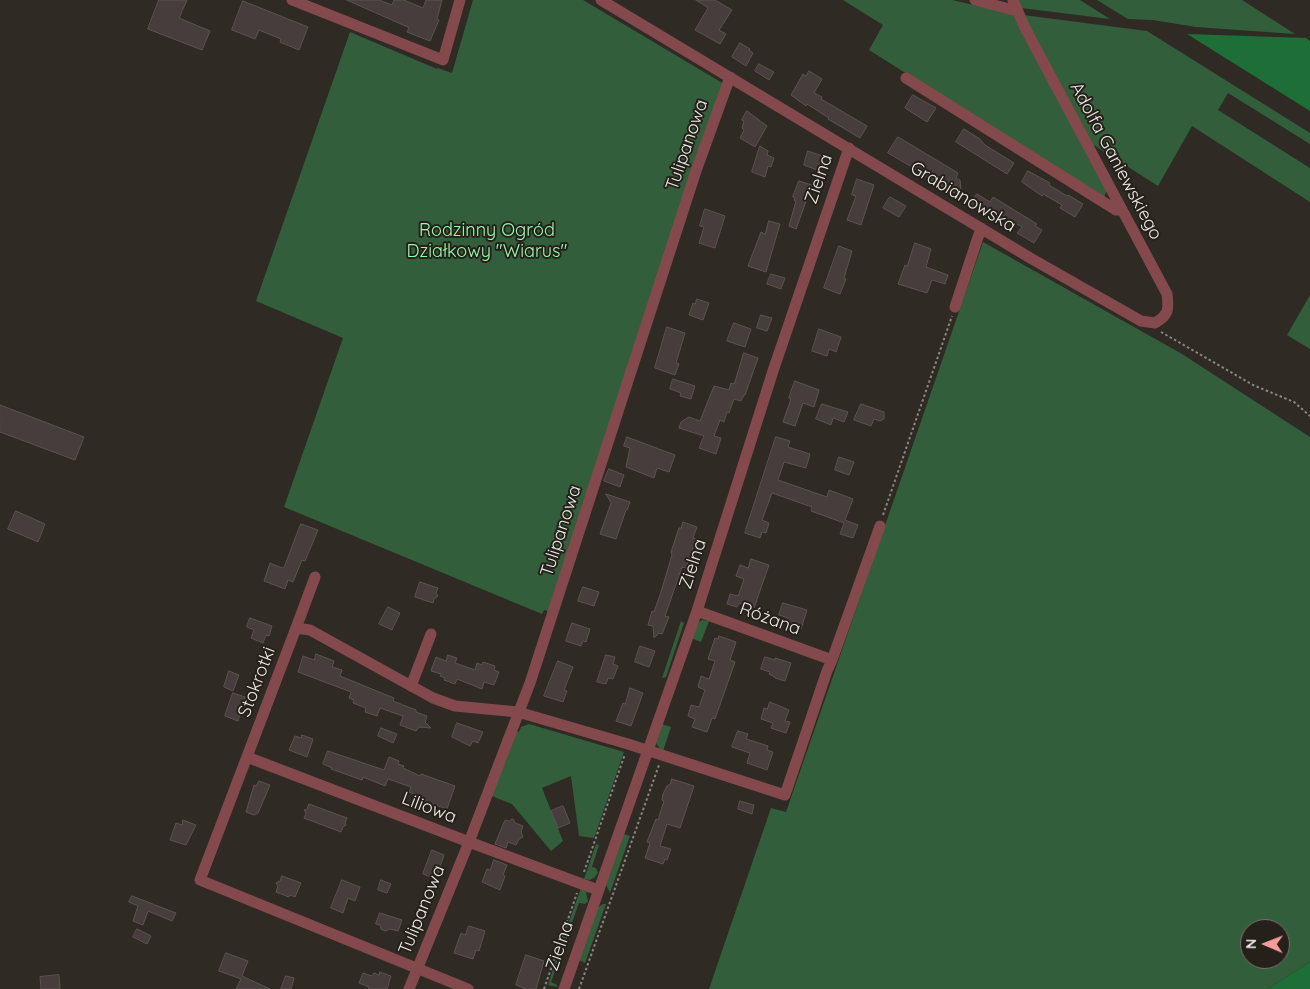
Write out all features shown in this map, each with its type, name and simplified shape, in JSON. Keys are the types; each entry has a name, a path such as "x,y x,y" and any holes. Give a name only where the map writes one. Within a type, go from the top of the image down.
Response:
{"street":[{"path":"292,0 443,60 460,0"},
{"name":"Grabianowska","path":"601,0 1032,259 1141,321"},
{"path":"975,0 1016,6"},
{"name":"Adolfa Ganiewskiego","path":"1016,6 1167,294 1168,308 1163,318 1155,323 1141,321"},
{"name":"Tulipanowa","path":"409,989 469,842 530,683 696,171 730,77"},
{"path":"906,78 1116,210 1122,210"},
{"name":"Zielna","path":"564,989 697,611 773,371 849,148"},
{"path":"955,307 981,228"},
{"path":"296,628 310,630 433,698 455,706 518,712 628,744 785,795 827,671 880,526"},
{"name":"Stokrotki","path":"314,577 200,880 417,968"},
{"name":"Różana","path":"697,611 832,660"},
{"path":"411,686 431,634"},
{"name":"Liliowa","path":"247,757 598,890"},
{"path":"417,968 468,989"}],"path":[{"path":"880,526 955,307"},
{"path":"1157,330 1253,386 1294,402 1310,416"},
{"path":"544,989 628,744"},
{"path":"579,989 663,756"}],"green space":[{"name":"Rodzinny Ogród Działkowy \"Wiarus\"","path":"473,0 583,0 724,84 548,611 544,610 542,614 284,507 343,338 256,301 350,32 437,69 452,73"},
{"path":"843,0 952,0 1013,14 1108,186 1104,198 869,50 883,25"},
{"path":"1018,0 1080,0 1110,19 1021,8"},
{"path":"1097,0 1242,0 1295,34 1196,27 1153,20 1128,19"},
{"path":"1023,15 1147,31 1310,133 1310,144 1228,93 1218,110 1310,168 1310,202 1192,126 1158,186 1089,142"},
{"path":"1187,34 1306,38 1310,41 1310,111"},
{"path":"983,242 1182,354 1310,437 1310,962 1268,989 709,989 771,808 786,812"},
{"path":"1310,295 1310,349 1287,335"},
{"path":"702,620 709,621 701,642 691,638 696,624"},
{"path":"681,621 684,623 666,677 662,678"},
{"path":"529,724 624,752 594,838 579,836 571,776 542,788 563,841 551,851 512,804 489,795 516,731 519,732 521,727"},
{"path":"662,724 671,727 663,751 656,743"},
{"path":"624,834 630,836 610,893 606,885"},
{"path":"596,844 599,845 592,867 596,868 598,873 590,880 584,879"},
{"path":"581,888 586,892 588,901 585,904 579,903 570,928 567,927"},
{"path":"606,904 585,963 579,960 597,908"},
{"path":"565,932 569,933 551,982 557,985 557,987 548,985"},
{"path":"1310,962 1310,989 1268,989"}],"building":[{"path":"159,0 187,0 179,18 210,31 202,50 148,29"},
{"path":"347,0 379,0 392,5 394,0 404,0 423,8 426,0 442,0 437,19 439,20 430,41 407,32 409,28"},
{"path":"696,0 715,0 732,10 719,30 726,34 720,44 695,30 708,8"},
{"path":"243,1 308,27 299,50 280,42 281,39 259,30 255,39 232,30"},
{"path":"740,43 753,53 746,66 732,57"},
{"path":"759,64 774,72 769,80 755,71"},
{"path":"809,71 822,79 814,93 867,126 860,138 791,95 803,74 806,76"},
{"path":"913,95 936,108 927,122 905,108"},
{"path":"747,111 767,126 755,147 740,138 744,130 742,128 744,121 742,120"},
{"path":"964,129 1014,163 1007,174 956,142"},
{"path":"898,137 958,173 956,178 960,180 961,190 952,193 888,153"},
{"path":"760,146 768,151 767,155 774,158 771,167 768,166 765,177 752,172"},
{"path":"808,151 822,156 817,170 804,165"},
{"path":"1028,171 1083,204 1075,217 1060,208 1062,205 1043,194 1042,196 1022,182"},
{"path":"857,179 874,185 861,225 847,220 856,196 852,195"},
{"path":"799,181 812,185 796,229 789,226 796,201 793,197"},
{"path":"977,194 990,202 993,197 1037,224 1035,226 1042,230 1034,243 1017,233 1022,227 996,212 992,219 970,205"},
{"path":"890,197 906,206 899,217 883,208"},
{"path":"705,209 725,216 715,248 699,243 704,227 700,226"},
{"path":"769,221 780,224 766,272 748,266 761,232 765,234"},
{"path":"915,243 931,249 926,267 948,275 945,284 932,280 927,293 898,284"},
{"path":"839,246 852,251 844,278 846,279 840,294 824,288"},
{"path":"771,274 785,278 781,289 767,284"},
{"path":"697,299 709,303 703,320 689,315 693,303 695,304"},
{"path":"761,315 772,318 767,331 757,328"},
{"path":"734,323 751,329 745,347 727,341"},
{"path":"667,327 685,333 676,363 679,364 675,375 655,368"},
{"path":"819,329 841,337 836,352 829,349 827,356 812,351"},
{"path":"744,353 758,358 745,395 741,401 734,399 724,422 720,420 714,436 721,438 716,454 699,448 704,436 679,428 681,422 689,417 700,421 714,386 729,390 731,383 734,384"},
{"path":"673,379 695,386 691,399 680,396 681,393 670,389"},
{"path":"795,381 819,390 814,407 803,403 795,426 783,422"},
{"path":"822,404 848,412 844,422 833,418 831,425 816,419"},
{"path":"861,404 884,412 884,419 880,421 874,419 871,426 854,420"},
{"path":"0,405 84,437 75,460 0,432"},
{"path":"627,437 675,455 669,472 657,468 654,478 626,467 630,448 624,446"},
{"path":"776,437 790,441 788,447 810,454 806,468 784,462 778,480 827,497 829,490 853,499 845,520 858,525 853,538 840,534 844,523 811,511 812,507 772,493 762,520 769,523 766,533 762,532 760,538 745,533"},
{"path":"839,457 854,462 849,475 835,470"},
{"path":"609,469 624,475 620,487 604,481"},
{"path":"606,494 630,502 616,539 600,534 611,503"},
{"path":"16,511 45,524 38,542 8,529"},
{"path":"683,522 697,527 693,538 696,539 686,568 682,567 665,616 669,617 662,634 659,633 654,638 653,626 648,625 661,592 679,528 681,528"},
{"path":"301,524 318,530 305,561 302,560 293,582 288,580 285,589 264,581 270,563 282,568 284,567"},
{"path":"751,559 769,565 754,608 739,603 737,607 727,604 730,594 738,596 744,579 736,576 740,565 748,568"},
{"path":"420,582 438,588 436,593 438,596 434,599 433,603 415,597"},
{"path":"583,587 599,592 594,606 578,601"},
{"path":"783,603 807,610 801,629 787,622 788,618 779,615"},
{"path":"388,607 400,613 392,630 379,624"},
{"path":"250,618 272,626 269,636 266,635 263,643 251,638 254,630 247,627"},
{"path":"572,623 590,629 586,642 583,641 581,646 566,641"},
{"path":"719,636 736,642 730,660 735,662 715,719 712,718 707,732 692,727 695,719 688,716 691,705 699,707 705,690 698,687 701,676 709,679 715,661 708,659 715,638 718,639"},
{"path":"640,646 655,651 649,667 635,662"},
{"path":"316,654 334,661 332,667 342,670 340,676 394,698 393,701 427,716 425,722 431,728 419,727 416,731 400,725 403,716 380,708 377,716 365,712 366,708 353,703 354,700 349,698 351,692 298,672 303,656 314,660"},
{"path":"448,655 457,658 455,663 475,670 477,663 482,665 483,662 495,666 494,670 499,672 494,685 484,682 482,689 457,679 455,684 444,680 445,678 440,676 441,674 431,671 436,657 446,661"},
{"path":"606,655 615,657 613,664 618,666 613,679 608,678 606,684 597,682"},
{"path":"765,657 791,663 785,681 775,678 769,674 770,672 761,669"},
{"path":"558,661 573,667 564,690 567,691 563,702 544,696"},
{"path":"229,671 239,675 233,691 224,687"},
{"path":"630,688 643,693 631,726 616,721 623,703 625,704"},
{"path":"233,693 245,697 238,721 225,716"},
{"path":"770,702 789,710 785,721 790,722 786,733 771,728 773,723 761,719 764,708 767,709"},
{"path":"457,723 483,732 478,743 473,741 470,746 452,737"},
{"path":"381,728 397,734 393,743 378,736"},
{"path":"738,731 748,734 746,739 768,746 767,750 773,752 767,770 747,763 750,753 732,747"},
{"path":"302,735 313,739 307,757 289,750 295,736 301,738"},
{"path":"328,751 384,770 389,757 399,761 398,764 404,766 403,768 420,776 421,774 455,786 447,809 415,798 416,795 409,792 411,787 388,779 385,786 363,777 362,780 331,769 323,764"},
{"path":"672,779 694,786 680,828 667,824 660,846 671,849 667,860 665,859 663,864 645,858 650,843 647,842 656,819 658,820 664,801 662,800 663,794"},
{"path":"259,781 270,785 258,813 254,815 246,812 254,785 256,786"},
{"path":"740,801 754,805 752,814 738,809"},
{"path":"309,804 347,818 346,825 341,832 304,818 306,813 304,810 307,809"},
{"path":"563,806 570,823 558,828 551,811"},
{"path":"513,819 515,823 523,826 521,832 523,837 519,839 516,845 508,842 506,848 495,844 505,820"},
{"path":"183,820 196,825 186,845 170,840 176,823 182,825"},
{"path":"432,850 444,855 436,879 423,874"},
{"path":"494,860 507,865 500,890 482,882 487,869 490,870"},
{"path":"282,876 301,883 295,897 290,895 289,897 276,892 278,886 276,883 280,881"},
{"path":"342,880 360,887 355,901 348,898 343,913 331,908"},
{"path":"381,880 391,884 387,893 378,890"},
{"path":"132,896 176,913 172,921 148,911 143,925 133,921 138,906 129,902"},
{"path":"380,913 402,920 398,931 390,929 385,931 381,929 380,925 376,924"},
{"path":"469,926 485,931 479,951 476,950 473,959 454,953 461,933 465,935"},
{"path":"137,929 151,936 147,944 133,937"},
{"path":"226,953 248,961 242,976 270,989 236,989 241,979 219,971"},
{"path":"526,955 544,961 536,989 526,989 516,985"},
{"path":"380,972 391,976 387,989 368,989 369,987 359,983 363,973 372,976 374,973 379,975"},
{"path":"59,975 60,989 41,989 40,977"},
{"path":"286,976 294,978 291,989 281,989"}]}
